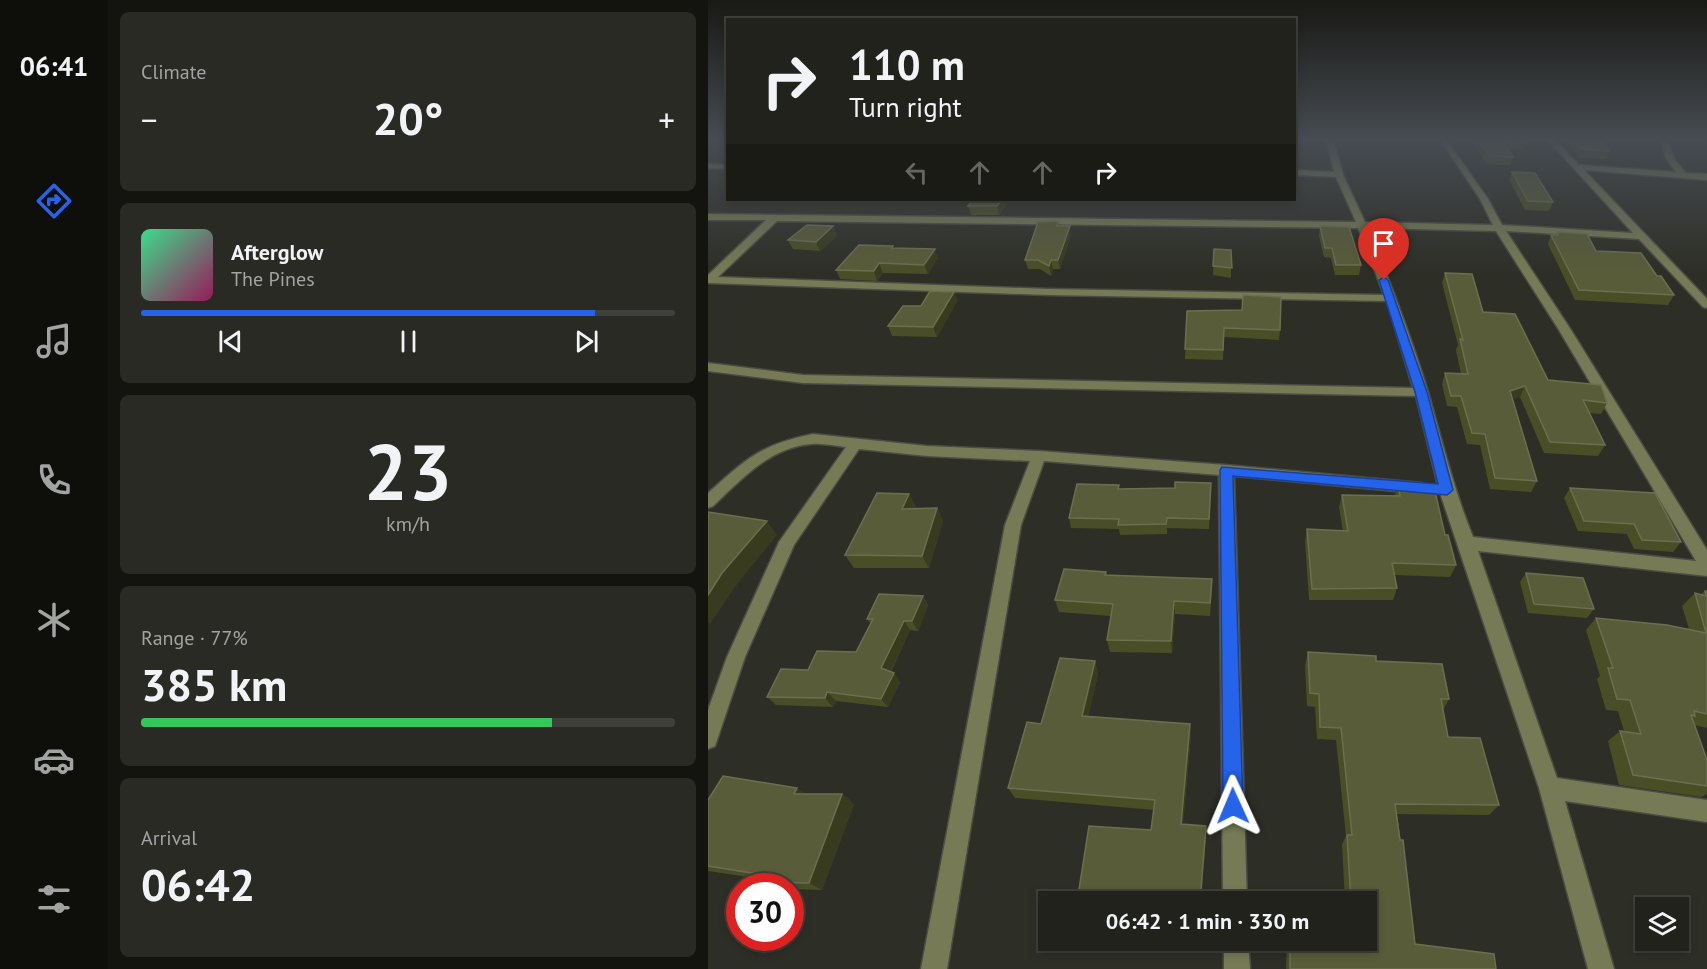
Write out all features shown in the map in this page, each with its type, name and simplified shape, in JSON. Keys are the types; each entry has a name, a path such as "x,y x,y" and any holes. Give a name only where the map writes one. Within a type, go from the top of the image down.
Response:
{"street":[{"path":"1343,183 1391,298 1421,392 1447,490 1550,788 1601,969"},
{"path":"1473,183 1707,564"},
{"path":"1590,183 1706,303"},
{"path":"708,217 1362,225 1499,228 1643,236"},
{"path":"708,280 774,217"},
{"path":"708,280 1048,292 1391,298"},
{"path":"708,367 803,380 1421,392"},
{"path":"708,502 754,460 784,445 813,439 927,451 1039,456 1226,470 1447,490"},
{"path":"708,739 736,657 787,542 856,443"},
{"path":"934,969 1013,525 1039,456"},
{"path":"1226,470 1235,891"},
{"path":"708,486 724,485"},
{"path":"1467,543 1707,569"},
{"path":"1550,788 1707,811"},
{"path":"1236,951 1237,969"}],"building":[{"path":"1518,183 1541,183 1553,202 1528,201"},
{"path":"972,201 1001,201 997,206 968,206"},
{"path":"1058,221 1057,226 1070,226 1058,260 1051,260 1049,266 1038,260 1025,260 1038,222"},
{"path":"807,225 833,226 816,242 788,240"},
{"path":"1320,226 1349,227 1361,265 1336,265 1332,248 1325,248"},
{"path":"1557,232 1587,234 1596,251 1641,253 1674,295 1579,290 1551,235 1558,235"},
{"path":"859,245 935,249 924,265 879,263 874,271 836,270"},
{"path":"1214,249 1231,250 1232,268 1213,266"},
{"path":"1445,273 1472,274 1483,312 1515,314 1548,380 1601,385 1607,403 1583,400 1605,445 1550,442 1525,386 1510,391 1537,481 1495,478 1485,434 1472,433 1461,396 1451,396 1445,373 1468,374 1460,339 1463,340"},
{"path":"930,291 954,292 933,327 888,326 903,306 921,306"},
{"path":"1243,295 1281,297 1280,330 1224,328 1223,350 1185,349 1187,311 1242,310"},
{"path":"1175,482 1211,483 1209,519 1167,518 1166,524 1118,525 1119,519 1069,518 1077,484 1119,485 1118,489 1175,488"},
{"path":"1398,485 1434,487 1445,535 1448,535 1456,565 1392,563 1397,588 1312,589 1307,529 1348,531 1342,495 1400,496"},
{"path":"1570,488 1655,493 1681,542 1642,540 1634,524 1584,521"},
{"path":"877,493 909,494 902,509 937,508 922,556 845,555"},
{"path":"708,512 767,521 722,573 708,595"},
{"path":"1064,569 1106,572 1105,575 1212,579 1210,603 1174,601 1171,641 1107,640 1113,604 1055,600"},
{"path":"1526,573 1583,578 1594,609 1534,604"},
{"path":"1705,591 1707,591 1707,714 1694,711 1695,716 1691,715 1707,760 1707,786 1633,775 1620,731 1641,734 1630,700 1617,699 1608,668 1613,668 1596,618 1667,625 1706,633 1695,593 1706,596"},
{"path":"879,594 923,596 912,621 904,621 881,668 894,673 881,699 827,692 825,698 767,697 781,669 808,670 817,651 856,652 873,619 867,619"},
{"path":"1308,652 1376,656 1376,661 1442,664 1449,699 1441,699 1448,737 1480,738 1499,805 1395,804 1400,840 1403,840 1415,944 1494,954 1496,969 1290,969 1290,951 1377,951 1377,891 1350,891 1347,835 1352,835 1341,728 1320,727 1319,694 1310,693"},
{"path":"1060,658 1095,661 1082,716 1190,724 1181,824 1206,826 1201,891 1079,891 1089,826 1151,830 1155,800 1008,788 1027,722 1041,724"},
{"path":"723,776 797,788 794,794 842,794 809,883 804,883 804,873 752,873 708,866 708,800"}],"route":[{"path":"1233,806 1226,470 1447,490 1421,392 1384,280"}]}
